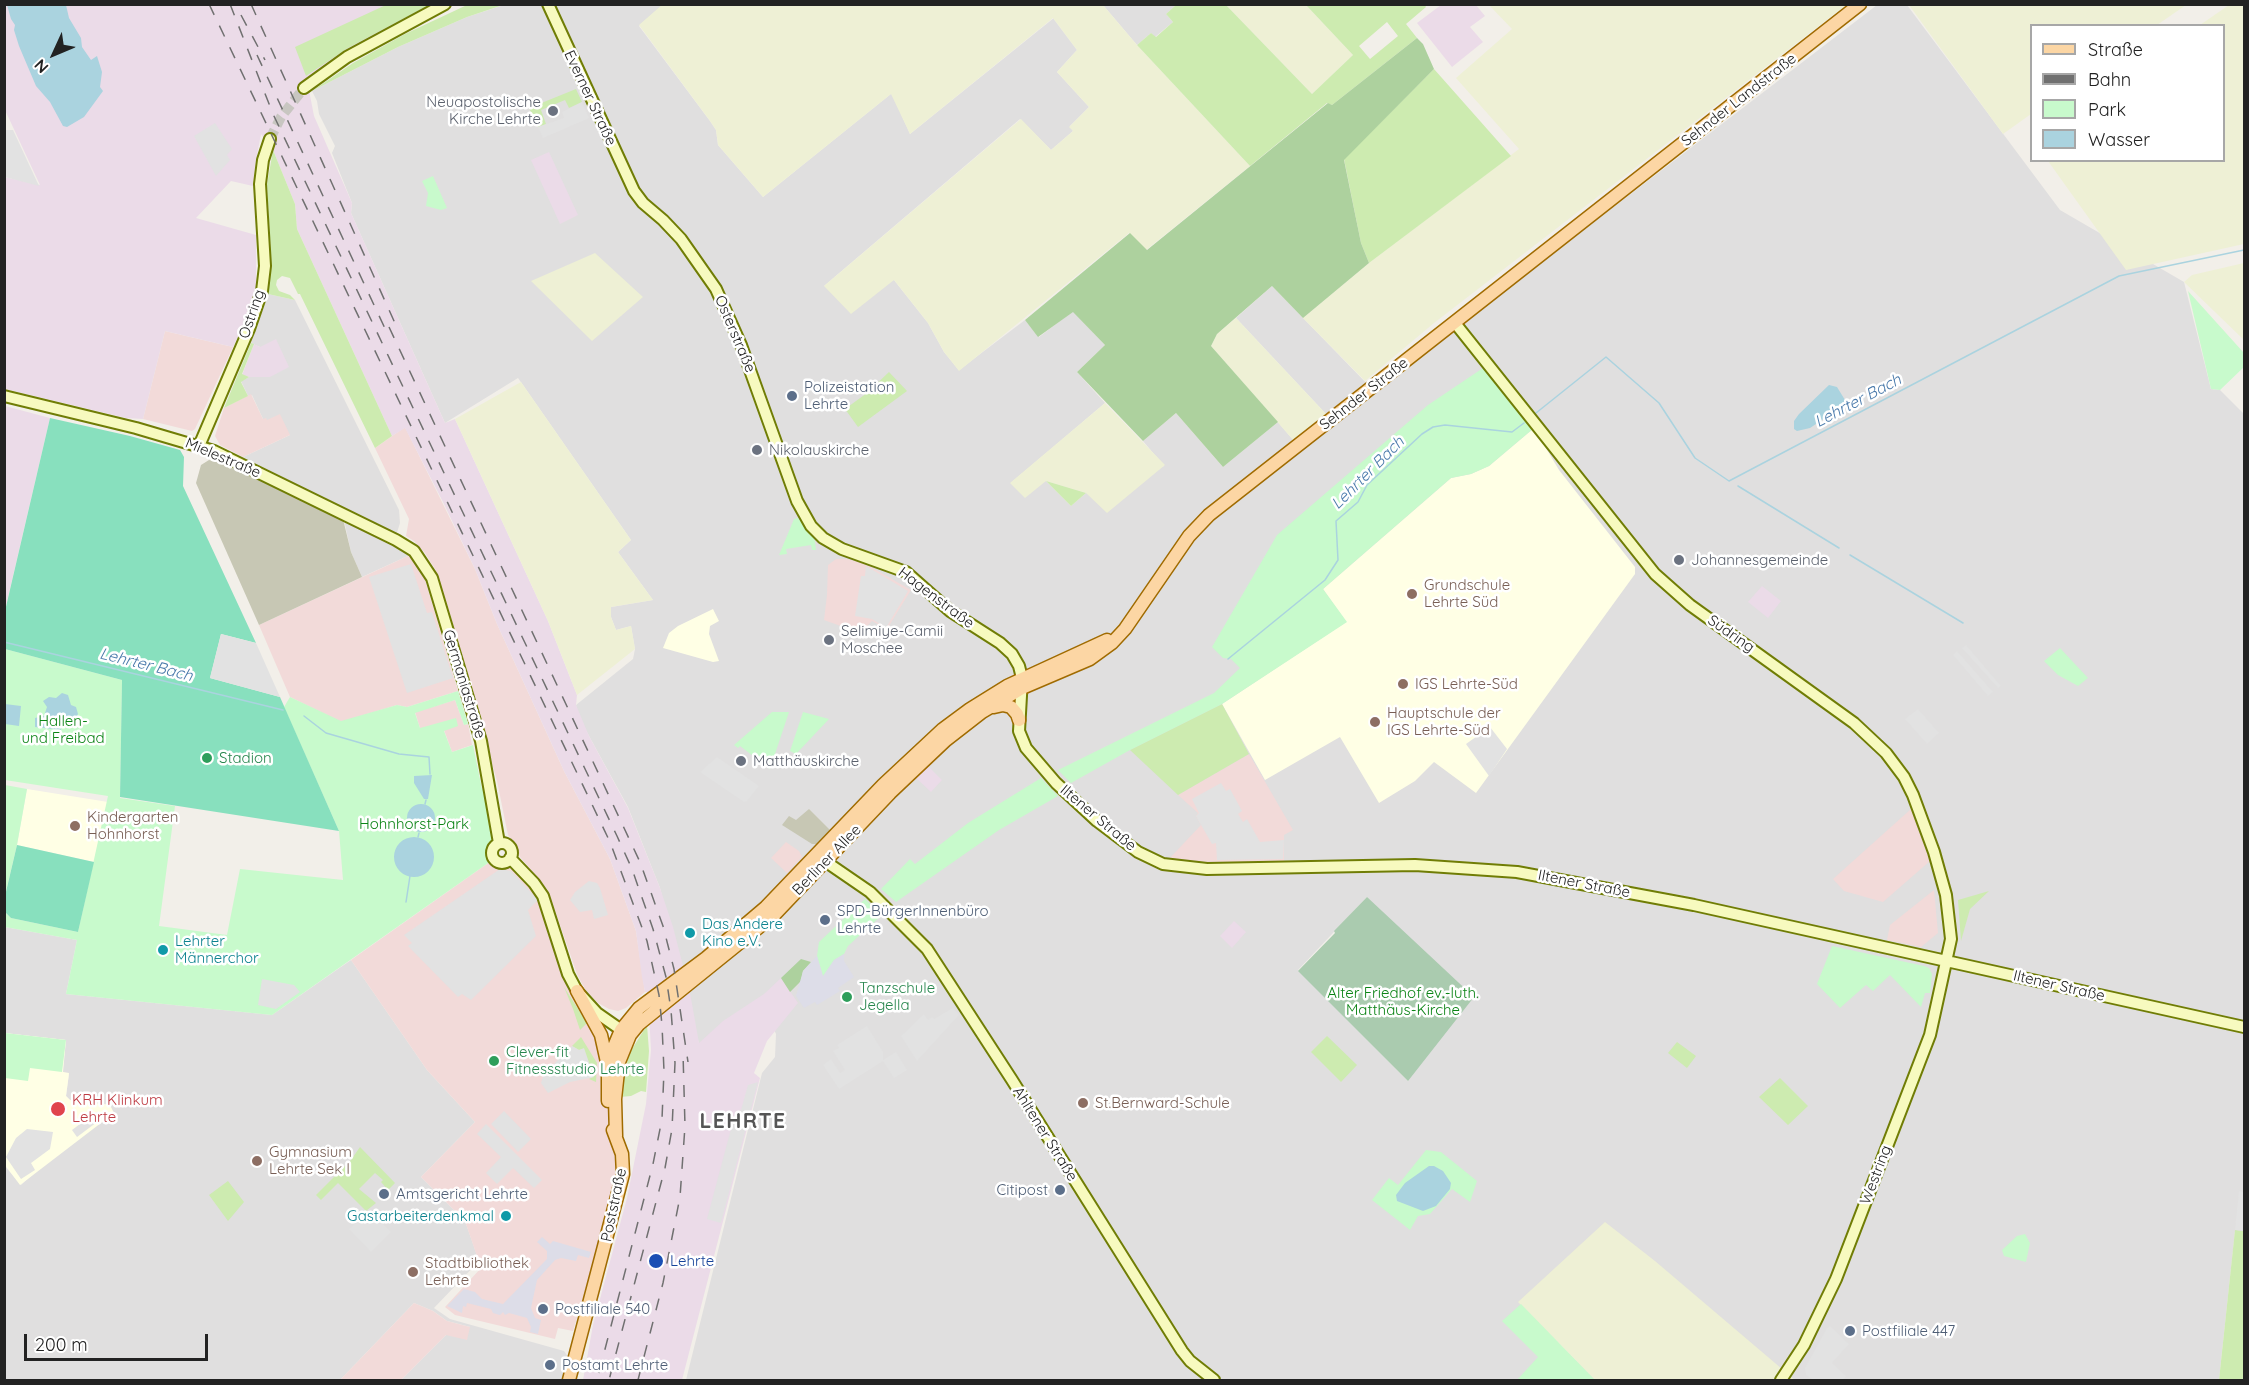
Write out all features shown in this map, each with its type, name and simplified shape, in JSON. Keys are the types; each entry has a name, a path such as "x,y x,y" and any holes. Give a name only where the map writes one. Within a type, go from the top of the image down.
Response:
{"main road":[{"name":"Sehnder Landstraße","path":"1617,195 1860,4"},
{"name":"Sehnder Straße","path":"1022,683 1103,642 1124,627 1134,616 1188,536 1209,515 1617,195"},
{"name":"Berliner Allee","path":"616,1136 615,1099 618,1070 626,1033 639,1008 745,927 822,859 946,740 1022,683"},
{"name":"Berliner Allee","path":"822,859 883,784 943,729 989,696 1022,683"},
{"path":"982,712 999,705 1006,705 1013,709 1019,720"},
{"path":"577,991 601,1035 608,1070"},
{"name":"Poststraße","path":"569,1380 623,1174 622,1154 610,1123 608,1070 613,1049 626,1033"}],"street":[{"path":"304,88 347,57 445,4"},
{"name":"Everner Straße","path":"548,4 634,191"},
{"name":"Ostring","path":"199,446 249,329 262,291 265,266 260,184 263,160 270,139"},
{"name":"Osterstraße","path":"634,191 681,239 716,289 741,345 797,501 811,526 831,543"},
{"name":"Südring","path":"1455,323 1655,574 1690,605 1854,723 1886,753 1904,777 1913,795 1935,852 1951,925 1947,960"},
{"name":"Mielestraße","path":"4,396 214,451 396,540"},
{"name":"Germaniastraße","path":"396,540 414,551 432,578 482,741 500,843"},
{"name":"Hagenstraße","path":"831,543 906,572 950,611 1007,650 1016,660 1022,683"},
{"name":"Iltener Straße","path":"1022,683 1019,720 1020,736 1026,748 1056,783 1112,833 1138,852 1163,864 1232,869 1433,865 1517,872 1694,905 2244,1027"},
{"path":"505,843 510,847 512,853 510,858 501,863 494,858 494,847 505,843"},
{"path":"510,858 543,896 568,974 577,991 592,1009 626,1033"},
{"name":"Ahltener Straße","path":"822,859 870,892 927,949 1182,1351 1214,1380"},
{"name":"Westring","path":"1781,1380 1818,1319 1838,1273 1930,1035 1947,960"}],"shaded area":[{"path":"663,4 1103,5 1137,45 1250,166 1146,250 1129,233 959,371 944,352 928,323 894,280 851,314 824,286 1021,119 1051,150 1073,131 1069,127 1089,107 1057,72 1077,50 1053,18 910,134 891,94 763,197 718,145 716,130 639,25"},
{"path":"5,5 451,5 348,56 308,85 314,116 352,203 351,213 445,423 455,419 548,621 577,695 576,705 589,736 628,808 673,927 690,993 699,1043 723,1021 764,994 781,978 798,1003 767,1041 754,1073 760,1078 682,1380 583,1380 593,1325 627,1198 646,1104 651,1050 649,1014 636,931 610,859 564,771 443,502 405,428 392,436 297,229 295,204 273,150 261,134 253,186 231,181 196,218 256,235 256,297 233,347 165,331 143,419 126,418 5,389 5,177 40,185 5,110"},
{"path":"504,5 663,5 639,26 716,130 718,145 763,197 892,93 910,134 1053,18 1077,50 1057,72 1089,107 1070,126 1073,131 1051,150 1020,119 824,286 894,280 928,323 944,352 959,370 1025,320 1039,337 1073,311 1105,345 1077,372 1105,403 1011,483 1046,481 1071,506 1086,493 1164,466 1143,441 1176,413 1223,467 1278,422 1294,441 1326,414 1236,318 1272,286 1374,391 1877,5 1907,5 2060,210 2184,282 2211,389 2220,390 2244,414 2244,1231 2235,1231 2219,1380 1795,1380 1519,1302 1595,1380 686,1380 762,1073 775,1057 776,1034 766,1012 699,1044 660,888 628,807 578,716 576,705 633,659 635,649 631,626 616,630 611,617 611,607 653,600 618,552 631,540 518,378 445,423 351,213 352,203 332,153 335,146 319,114 317,101 312,91 398,47 467,17","holes":["1367,897 1408,1081 1298,970"]},
{"path":"1103,5 1176,5 1166,14 1173,22 1155,37 1151,33 1137,45"},
{"path":"1226,5 1306,5 1353,55 1312,94"},
{"path":"1441,5 1476,5 1485,16 1470,27 1483,42 1452,67 1417,23"},
{"path":"1489,5 1846,5 1434,323 1365,381 1303,318 1369,263 1519,149 1456,78 1512,29"},
{"path":"1909,5 2186,5 2158,24 2030,24 2030,115 2003,134"},
{"path":"2229,5 2244,5 2244,244 2126,270 2049,162 2225,162 2225,24 2201,24"},
{"path":"582,102 589,118 543,138 538,127 564,118 562,112"},
{"path":"215,123 232,149 227,155 230,160 216,176 194,136"},
{"path":"4,130 13,130 39,186 5,177"},
{"path":"549,152 578,215 560,224 531,160"},
{"path":"595,253 643,297 592,341 531,281"},
{"path":"2244,263 2244,340 2184,282 2192,275"},
{"path":"268,294 295,300 399,510 400,523 394,542 410,555 362,577 351,552 344,520 348,511 243,457 290,435 263,419 252,395 248,396 241,381 249,377 270,377 260,347 251,343"},
{"path":"1236,318 1327,415 1294,441 1211,346 1217,334"},
{"path":"165,331 233,347 195,429 192,431 143,419"},
{"path":"276,339 289,367 270,377 242,375 254,344 260,347"},
{"path":"521,382 631,540 618,552 653,600 611,607 611,617 616,630 631,626 635,649 577,695 548,621 455,419"},
{"path":"251,394 263,419 267,420 280,414 290,435 243,457 220,445 215,436 224,408"},
{"path":"1105,403 1165,465 1107,513 1086,493 1046,481 1025,498 1010,483"},
{"path":"4,407 50,418 5,610"},
{"path":"405,427 475,569 497,624 564,771 610,859 636,931 645,992 626,1008 618,1011 598,1003 586,991 577,974 548,890 520,857 516,845 508,835 497,781 449,610 435,569 425,553 406,536 409,519 375,448"},
{"path":"1534,428 1559,470 1635,567 1635,574 1476,793 1434,762 1415,781 1379,803 1340,737 1265,780 1222,704 1346,622 1323,589 1451,478 1471,474 1489,466"},
{"path":"209,460 221,462 343,519 351,552 362,577 259,625 196,483 201,465"},
{"path":"410,555 424,576 458,691 407,707 397,705 341,722 290,697 259,625"},
{"path":"836,559 864,563 911,590 887,629 872,621 860,633 824,620 828,565"},
{"path":"411,564 427,613 432,612 453,678 407,693 369,577"},
{"path":"866,566 908,591 886,628 872,619 855,616 861,576 865,576"},
{"path":"1762,586 1781,601 1768,618 1748,602"},
{"path":"713,609 719,621 710,626 709,634 719,661 713,662 663,648 669,633 678,626"},
{"path":"221,634 256,643 280,697 210,678"},
{"path":"1966,645 2001,686 1998,688 1962,648"},
{"path":"1957,651 1993,692 1988,696 1953,655"},
{"path":"455,700 464,725 468,724 472,745 452,752 444,730 420,728 415,712"},
{"path":"1918,709 1939,733 1927,744 1905,719"},
{"path":"1490,727 1507,749 1489,776 1466,744"},
{"path":"1249,754 1293,830 1284,835 1284,863 1211,864 1167,861 1201,825 1196,816 1198,813 1178,795"},
{"path":"717,757 759,786 747,801 744,802 700,772"},
{"path":"927,765 942,780 931,792 915,777"},
{"path":"1221,783 1226,791 1230,789 1242,811 1238,814 1243,822 1247,819 1260,842 1284,840 1283,859 1217,860 1216,843 1212,844 1196,816 1199,813 1192,799"},
{"name":"Kindergarten Hohnhorst","path":"27,789 108,802 94,862 17,845"},
{"path":"809,809 830,830 816,844 812,844 782,825 789,816 796,820"},
{"path":"1911,809 1930,861 1883,902 1844,891 1833,879"},
{"path":"786,842 799,851 802,857 787,873 771,858"},
{"path":"491,861 495,866 511,863 531,883 543,905 564,976 600,1027 619,1161 613,1198 573,1331 558,1328 555,1339 455,1315 445,1307 481,1268 465,1221 421,1177 475,1122 427,1070 351,960"},
{"path":"500,869 511,871 538,900 528,910 536,936 471,1000 462,994 458,997 408,946 412,943 404,935"},
{"path":"589,881 597,883 600,888 608,915 594,919 592,910 580,912 570,900 575,892"},
{"path":"1934,890 1938,933 1921,947 1887,940 1890,925"},
{"path":"1234,921 1246,932 1232,948 1220,936"},
{"path":"5,927 77,940 66,994 272,1015 351,960 427,1070 475,1122 421,1177 465,1221 479,1261 434,1308 450,1319 564,1351 571,1361 566,1380 401,1380 446,1335 470,1327 447,1321 433,1311 414,1303 340,1380 5,1380 4,1165 21,1185 110,1105 70,1100 66,1096 69,1074 62,1072 66,1040 5,1033"},
{"path":"844,954 844,961 854,977 838,988 840,991 817,1005 815,1002 804,1008 796,996 803,971 817,956 823,976 834,960"},
{"path":"262,979 294,985 300,992 276,1009 258,1005"},
{"path":"953,1008 959,1015 917,1061 901,1036 924,1014 928,1020 932,1017 934,1019"},
{"path":"867,1026 883,1052 883,1060 896,1052 907,1070 894,1078 883,1061 839,1089 823,1065 831,1059 840,1073 845,1070 833,1051 839,1048 837,1045"},
{"name":"KRH Klinkum Lehrte","path":"4,1033 66,1040 63,1072 69,1073 66,1096 70,1100 110,1105 114,1113 20,1185 5,1165"},
{"path":"572,1046 579,1050 584,1048 594,1077 570,1082 548,1093 541,1083 544,1074"},
{"path":"758,1082 721,1223 707,1219 735,1114 741,1110 748,1085"},
{"path":"504,1111 531,1139 518,1152 491,1124"},
{"path":"96,1112 101,1119 77,1137 72,1130"},
{"path":"486,1124 542,1180 534,1188 513,1168 497,1184 486,1173 501,1157 477,1134"},
{"path":"27,1129 53,1132 50,1149 31,1163 35,1170 21,1179 6,1157 16,1138"},
{"path":"2239,1191 2244,1192 2244,1231 2235,1230"},
{"path":"369,1210 391,1232 371,1252 349,1229"},
{"path":"1605,1222 1655,1261 1795,1380 1595,1380 1518,1302"},
{"path":"542,1237 550,1244 553,1241 591,1252 589,1258 578,1255 576,1261 561,1258 555,1260 537,1280 531,1308 535,1318 541,1320 538,1334 530,1332 531,1327 527,1318 509,1313 505,1315 503,1312 500,1315 493,1313 491,1309 467,1303 466,1307 463,1306 462,1313 447,1306 464,1289 475,1292 482,1299 503,1304 547,1259 547,1251 537,1242"},
{"path":"414,1303 433,1311 447,1321 470,1327 467,1340 446,1335 401,1380 340,1380"},
{"path":"1830,1326 1849,1344 1832,1363 1846,1376 1843,1380 1813,1380 1806,1375 1805,1368"}],"green space":[{"path":"388,4 429,5 348,48 306,76 295,47"},
{"path":"1424,4 1426,7 1406,24 1417,38 1332,105 1327,103 1250,166 1137,45 1151,33 1156,37 1173,22 1166,14 1176,5 1226,5 1312,94 1353,55 1306,5","holes":["1387,22 1398,36 1370,59 1359,46"]},
{"path":"467,5 503,5 467,17 398,47 312,91 353,63 405,34"},
{"path":"1417,38 1423,44 1434,69 1344,160 1361,243 1369,263 1303,318 1272,286 1217,334 1211,346 1278,422 1223,467 1176,413 1143,441 1077,372 1105,345 1073,312 1038,337 1025,320 1130,233 1147,250 1328,103 1332,105"},
{"path":"1434,69 1511,156 1369,263 1361,243 1344,159"},
{"path":"576,89 582,102 569,108 565,100 541,110 546,124 538,127 529,108"},
{"path":"273,150 295,204 297,229 392,436 375,448 290,278 282,276 277,280 276,285 279,291 290,295 295,300 268,294 271,255 267,185"},
{"path":"433,176 447,208 441,210 426,206 428,193 422,181"},
{"path":"2188,291 2244,353 2244,367 2220,390 2211,389"},
{"path":"251,343 254,344 242,374 249,377 241,382 248,396 224,408"},
{"path":"1486,366 1534,428 1489,466 1471,474 1451,478 1323,589 1347,622 1222,704 1130,750 1071,783 1058,770 1214,693 1240,668 1231,659 1223,658 1212,647 1277,535 1428,405"},
{"path":"889,372 907,391 858,427 845,409 867,393"},
{"path":"50,418 180,450 184,457 183,486 256,643 221,634 210,678 280,697 339,831 120,797 122,680 5,649 5,611"},
{"path":"1046,481 1086,493 1071,506"},
{"path":"798,518 814,536 816,550 812,550 811,545 786,549 787,554 779,555 794,519"},
{"path":"2060,648 2088,678 2078,686 2058,675 2044,661"},
{"name":"Hohnhorst-Park","path":"5,649 122,680 120,798 175,806 159,926 227,935 240,869 343,880 339,831 284,707 290,697 341,721 397,705 407,707 458,691 468,724 464,725 455,700 415,713 420,728 456,718 458,726 444,731 452,752 473,745 482,789 486,790 492,822 493,842 488,850 491,861 272,1015 66,994 77,940 5,927 4,912 11,918 78,932 108,796 5,780"},
{"path":"1222,704 1249,754 1178,795 1130,750"},
{"path":"772,712 789,712 770,769 740,746 738,748 734,745"},
{"path":"803,712 829,719 796,754 790,751"},
{"path":"1041,778 1058,796 999,830 896,902 881,889 910,859 915,864 968,823"},
{"path":"5,785 27,789 5,895"},
{"path":"17,845 94,862 78,932 11,918 5,912 5,896"},
{"path":"1989,891 1970,909 1961,941 1958,900"},
{"name":"Alter Friedhof ev.-luth. Matthäus-Kirche","path":"1367,897 1474,997 1408,1081 1298,971"},
{"path":"865,899 882,915 848,946 844,954 834,960 823,977 817,956 819,942"},
{"path":"1832,946 1929,968 1932,974 1930,993 1925,993 1921,1007 1890,975 1873,991 1866,985 1840,1008 1817,984"},
{"path":"801,959 811,962 803,971 801,981 790,992 781,978"},
{"path":"564,987 587,1023 580,1030 573,1009"},
{"path":"647,1025 649,1051 646,1092 641,1091 631,1096 620,1097 629,1054"},
{"path":"5,1033 66,1040 62,1072 30,1068 28,1081 5,1078"},
{"path":"1327,1036 1357,1065 1341,1082 1311,1052"},
{"path":"581,1037 597,1063 596,1082 589,1079 593,1077 583,1049 579,1050 572,1046"},
{"path":"1677,1042 1696,1056 1687,1068 1668,1053"},
{"path":"1780,1078 1808,1106 1788,1125 1759,1097"},
{"path":"360,1147 395,1183 388,1190 381,1182 383,1180 375,1173 359,1189 376,1203 366,1211 338,1183 321,1200 316,1195 351,1160"},
{"path":"1426,1150 1441,1152 1477,1181 1470,1202 1452,1189 1430,1214 1418,1216 1410,1230 1372,1200 1389,1178 1398,1185"},
{"path":"228,1181 244,1202 228,1221 209,1195"},
{"path":"2235,1230 2244,1231 2244,1380 2219,1380"},
{"path":"2025,1234 2030,1243 2026,1262 2004,1256 2002,1250 2017,1236"},
{"path":"1521,1304 1595,1380 1517,1380 1538,1357 1502,1321"}],"water":[{"path":"7,5 66,5 69,18 81,38 82,47 91,60 97,56 102,72 100,87 103,91 84,117 67,127 63,126 50,102 36,86 19,46 14,30 15,25"},
{"path":"1829,385 1837,387 1845,400 1840,408 1810,428 1797,431 1794,429 1794,421 1799,414"},
{"path":"62,693 68,695 71,705 76,707 78,714 75,720 70,723 61,723 61,730 35,727 35,718 44,716 47,707 43,701 49,697 56,698"},
{"path":"5,704 21,706 19,726 5,724"},
{"path":"432,775 428,799 424,799 414,783 414,776"},
{"path":"421,804 431,808 435,818 431,828 421,832 411,828 407,818 411,808"},
{"path":"414,837 428,843 434,857 428,871 414,877 400,871 394,857 400,843"},
{"path":"1429,1166 1443,1171 1451,1183 1450,1189 1436,1206 1423,1211 1397,1201 1396,1195 1405,1183"}],"waterway":[{"name":"Lehrter Bach","path":"1536,413 1606,357 1659,403 1695,458 1729,481 2119,276 2244,250"},
{"name":"Lehrter Bach","path":"1228,659 1325,580 1338,560 1336,521 1358,502 1367,485 1422,434 1433,427 1445,425 1512,432 1524,423"},
{"path":"1738,486 1839,548"},
{"path":"1850,555 1963,623"},
{"name":"Lehrter Bach","path":"4,642 283,710"},
{"name":"Lehrter Bach","path":"304,716 326,733 399,754 429,757 430,774"},
{"path":"425,804 426,800"},
{"path":"418,837 419,833"},
{"path":"406,902 410,876"}],"tunnel":[{"path":"270,139 281,117 304,88"}],"railway":[{"path":"209,4 610,842 647,941 659,995 662,1025 664,1071 662,1119 653,1164 597,1380"},
{"path":"230,4 273,114 617,836 632,869 653,929 666,977 671,1010 675,1063 672,1129 665,1168 609,1380"},
{"path":"251,4 399,332"},
{"path":"241,15 265,60"},
{"path":"257,55 389,337"},
{"path":"389,327 640,862 663,926 674,969 688,1062"},
{"path":"638,1380 663,1283 680,1197 685,1126 683,1053"}],"place":[{"name":"Neuapostolische Kirche Lehrte","path":"553,111"},
{"name":"Polizeistation Lehrte","path":"792,396"},
{"name":"Nikolauskirche","path":"757,450"},
{"name":"Johannesgemeinde","path":"1679,560"},
{"name":"Grundschule Lehrte Süd","path":"1412,594"},
{"name":"Selimiye-Camii Moschee","path":"829,640"},
{"name":"IGS Lehrte-Süd","path":"1403,684"},
{"name":"Hauptschule der IGS Lehrte-Süd","path":"1375,722"},
{"name":"Stadion","path":"207,758"},
{"name":"Matthäuskirche","path":"741,761"},
{"name":"Kindergarten Hohnhorst","path":"75,826"},
{"name":"SPD-BürgerInnenbüro Lehrte","path":"825,920"},
{"name":"Das Andere Kino e.V.","path":"690,933"},
{"name":"Lehrter Männerchor","path":"163,950"},
{"name":"Tanzschule Jegella","path":"847,997"},
{"name":"Clever-fit Fitnessstudio Lehrte","path":"494,1061"},
{"name":"St.Bernward-Schule","path":"1083,1103"},
{"name":"KRH Klinkum Lehrte","path":"58,1109"},
{"name":"Gymnasium Lehrte Sek I","path":"257,1161"},
{"name":"Citipost","path":"1060,1190"},
{"name":"Amtsgericht Lehrte","path":"384,1194"},
{"name":"Gastarbeiterdenkmal","path":"506,1216"},
{"name":"Lehrte","path":"656,1261"},
{"name":"Stadtbibliothek Lehrte","path":"413,1272"},
{"name":"Postfiliale 540","path":"543,1309"},
{"name":"Postfiliale 447","path":"1850,1331"},
{"name":"Postamt Lehrte","path":"550,1365"}],"district":[{"name":"LEHRTE","path":"743,1122"}],"park label":[{"name":"Hallen- und Freibad","path":"63,730"}]}
